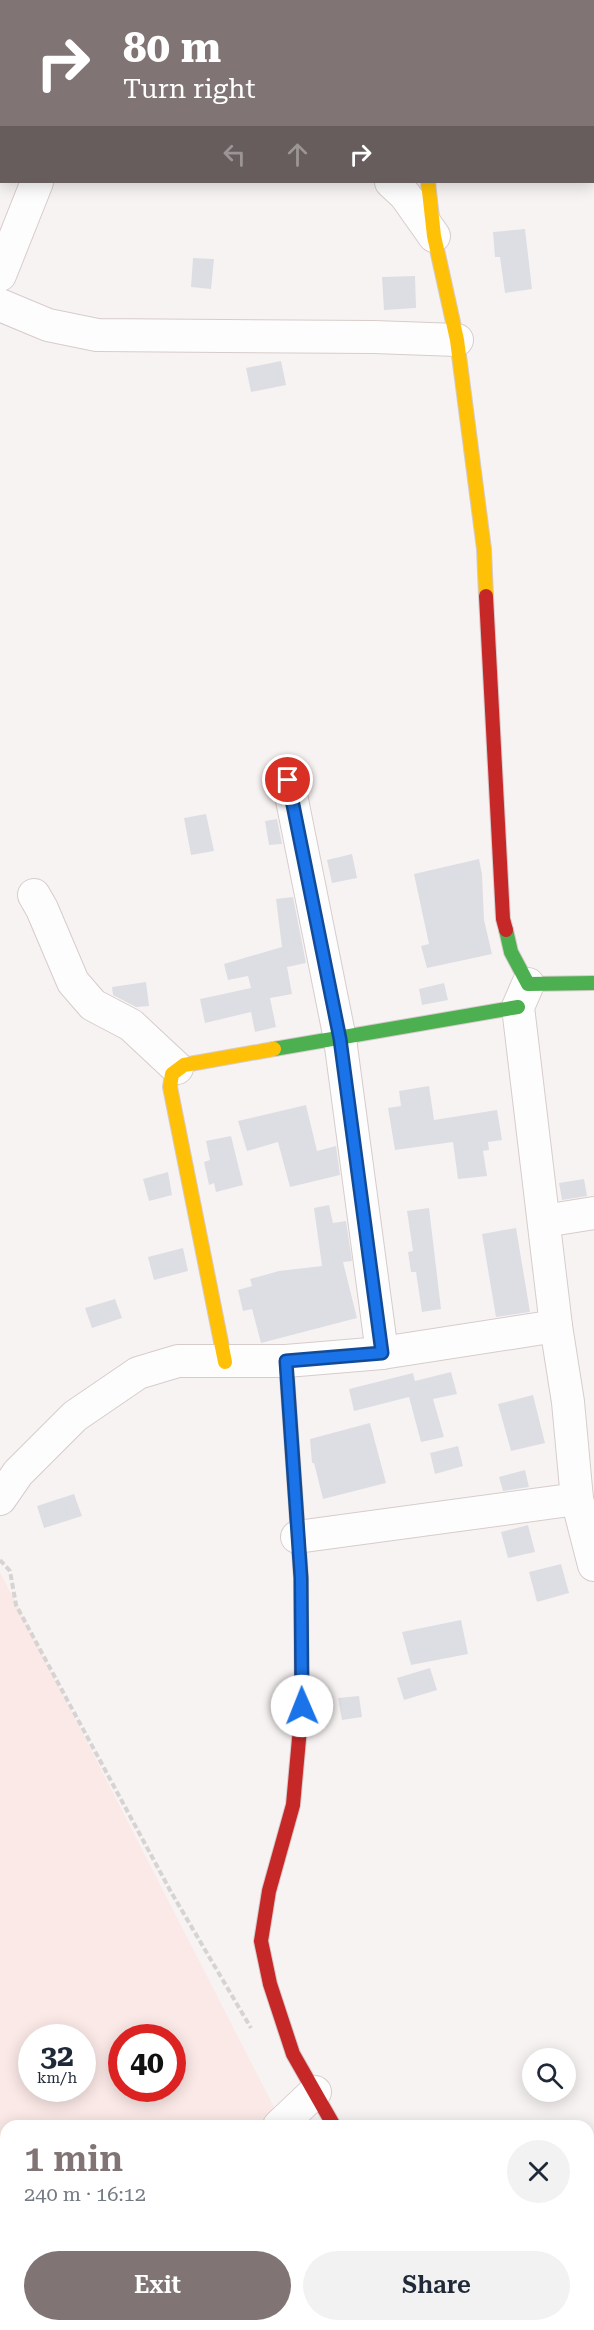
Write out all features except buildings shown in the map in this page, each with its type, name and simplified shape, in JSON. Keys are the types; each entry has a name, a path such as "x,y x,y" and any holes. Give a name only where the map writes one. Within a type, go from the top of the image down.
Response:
{"street":[{"path":"0,275 37,183"},
{"path":"392,183 405,195 434,236"},
{"path":"428,183 434,236 457,340 484,549 503,919 523,996 556,1326 581,1400 577,1499 594,1565"},
{"path":"0,305 48,326 97,335 374,337 457,340"},
{"path":"288,780 340,1039 382,1353"},
{"path":"34,895 73,982 93,1005 130,1025 177,1068"},
{"path":"225,1362 170,1087 172,1074 177,1068 340,1039 523,996 594,983"},
{"path":"544,1221 594,1213"},
{"path":"0,1499 18,1473 75,1416 138,1373 178,1361 286,1361 382,1353 556,1326"},
{"path":"286,1361 301,1578 302,1706 293,1805 269,1891 261,1941 270,1984 293,2054 331,2120"},
{"path":"297,1537 577,1499"},
{"path":"285,2120 315,2092"}],"path":[{"path":"0,1560 10,1571 16,1605 171,1892 255,2035"}],"shaded area":[{"path":"0,1572 275,2109 263,2120 0,2120"}],"traffic: fast":[{"path":"506,930 511,952 528,984 594,983"},
{"path":"274,1049 518,1007"}],"traffic: slow":[{"path":"428,183 434,236 457,340 484,549 486,596"},
{"path":"225,1362 170,1087 172,1074 184,1065 274,1049"},
{"path":"286,1361 301,1578 301,1609"}],"traffic: jam":[{"path":"486,596 503,919 506,930"},
{"path":"301,1609 302,1706 293,1805 269,1891 261,1941 270,1984 293,2054 331,2120"}],"route":[{"path":"288,780 340,1039 382,1353 286,1361 301,1578 302,1706"}]}
